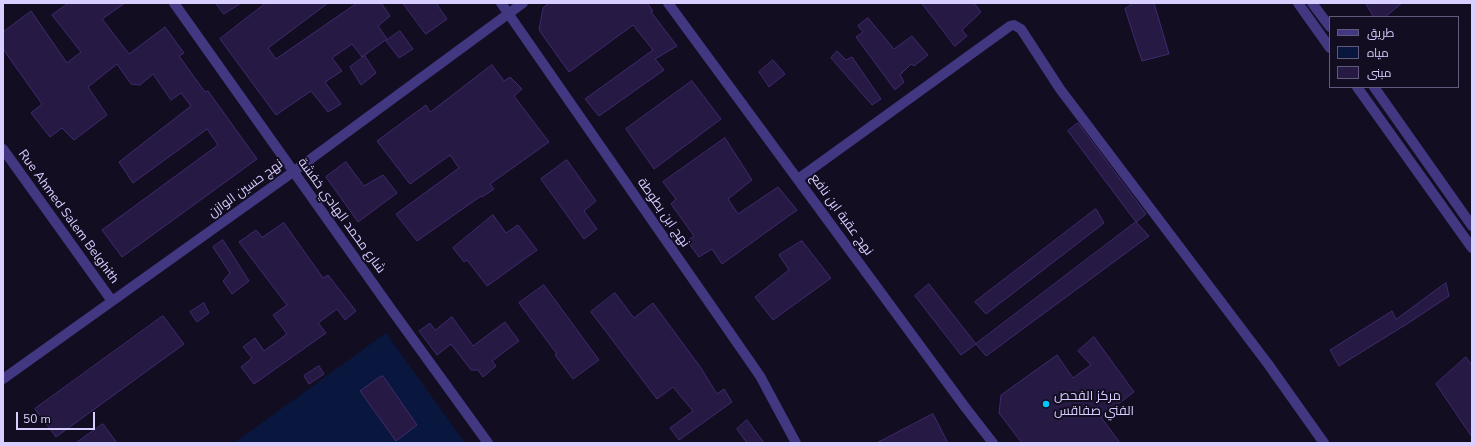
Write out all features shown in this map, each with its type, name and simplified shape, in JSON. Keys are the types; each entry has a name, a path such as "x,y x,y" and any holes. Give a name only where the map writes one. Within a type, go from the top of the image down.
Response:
{"street":[{"name":"شارع محمد الهادي خفشة","path":"174,3 293,172 488,443"},
{"name":"نهج ابن بطوطة","path":"501,3 760,376 796,443"},
{"name":"نهج حسين الوازن","path":"3,379 293,172 523,3"},
{"name":"نهج عقبة ابن نافع","path":"668,3 993,443"},
{"path":"1298,3 1329,47"},
{"path":"1312,3 1329,26"},
{"path":"798,179 1010,26 1017,26 1021,28 1060,89 1268,364 1324,443"},
{"path":"1361,88 1472,248"},
{"path":"1375,88 1472,226"},
{"name":"Rue Ahmed Salem Belghith","path":"3,149 112,301"}],"water":[{"path":"386,333 465,443 234,443"}],"building":[{"path":"69,3 125,3 102,19 129,54 165,27 184,53 179,56 205,92 208,91 257,159 122,257 102,230 218,145 207,129 133,183 119,162 191,106 181,93 171,100 153,74 140,85 131,84 117,64 88,87 107,115 74,140 62,128 50,137 31,113 42,104 3,49 3,32 31,11 67,63 81,52 52,15"},
{"path":"216,3 241,3 224,14"},
{"path":"266,3 328,3 268,48 276,59 357,3 381,3 390,16 378,26 387,39 362,57 352,44 332,58 342,71 325,82 341,104 328,112 311,91 276,115 220,39"},
{"path":"403,3 436,3 447,19 426,34"},
{"path":"550,3 647,3 653,11 651,12 677,46 655,59 664,70 599,116 585,99 653,50 633,25 569,72 539,30 543,8"},
{"path":"922,3 974,3 981,12 962,30 967,36 955,46"},
{"path":"1134,3 1154,3 1169,54 1142,61 1125,9"},
{"path":"1366,3 1402,3 1386,16 1373,16"},
{"path":"868,18 894,49 912,36 928,55 914,66 911,64 900,75 904,82 895,90 856,37 863,32 858,26"},
{"path":"400,31 413,49 399,58 386,41"},
{"path":"837,51 846,60 852,57 881,99 872,105 831,58"},
{"path":"365,56 376,73 361,85 350,67"},
{"path":"773,60 785,74 769,87 759,72"},
{"path":"492,65 504,81 510,77 522,89 514,96 549,142 490,184 494,189 482,197 481,196 417,241 396,214 459,168 450,155 410,184 377,141 426,105 430,112"},
{"path":"692,81 721,119 654,169 626,129"},
{"path":"1078,123 1146,214 1136,222 1068,131"},
{"path":"725,138 752,180 728,199 738,214 778,187 797,210 722,264 712,249 699,257 687,241 694,236 671,204 676,199 663,182"},
{"path":"567,160 596,201 584,211 597,229 584,239 541,179"},
{"path":"346,162 364,186 383,175 397,193 358,222 326,177"},
{"path":"1096,209 1104,223 986,314 975,302"},
{"path":"493,215 506,233 518,225 537,250 487,286 467,260 464,262 453,248"},
{"path":"1136,222 1149,236 986,356 976,344"},
{"path":"284,223 323,278 328,275 356,311 345,320 337,309 318,323 326,333 254,384 241,367 252,358 243,347 255,338 264,351 287,334 273,315 287,305 239,242 256,230 262,237"},
{"path":"223,240 249,281 232,294 223,281 230,273 213,247"},
{"path":"802,241 831,278 773,320 755,297 789,270 779,255"},
{"path":"1446,283 1449,296 1339,366 1330,350 1392,311 1396,319"},
{"path":"929,284 976,344 961,355 915,296"},
{"path":"544,285 599,360 573,379 555,355 557,354 519,303"},
{"path":"615,293 634,318 653,303 701,368 717,394 724,389 732,402 679,440 670,428 693,411 673,387 657,399 591,312"},
{"path":"204,303 209,313 197,322 190,312"},
{"path":"163,316 184,344 56,437 35,409"},
{"path":"452,317 473,346 505,322 519,341 492,361 496,366 483,377 478,370 471,370 451,344 437,355 419,331 430,323 435,330"},
{"name":"مركز الفحص الفني صفاقس","path":"1094,337 1134,392 1101,417 1120,443 1022,443 999,413 1001,395 1057,355 1073,378 1091,365 1078,351"},
{"path":"1466,357 1472,366 1472,437 1436,384"},
{"path":"319,366 324,374 309,384 304,376"},
{"path":"383,376 417,425 396,441 360,391"},
{"path":"933,414 948,443 877,443"},
{"path":"747,420 764,443 747,443 737,429"},
{"path":"103,424 117,443 76,443"}],"place":[{"name":"مركز الفحص الفني صفاقس","path":"1046,404"}]}
